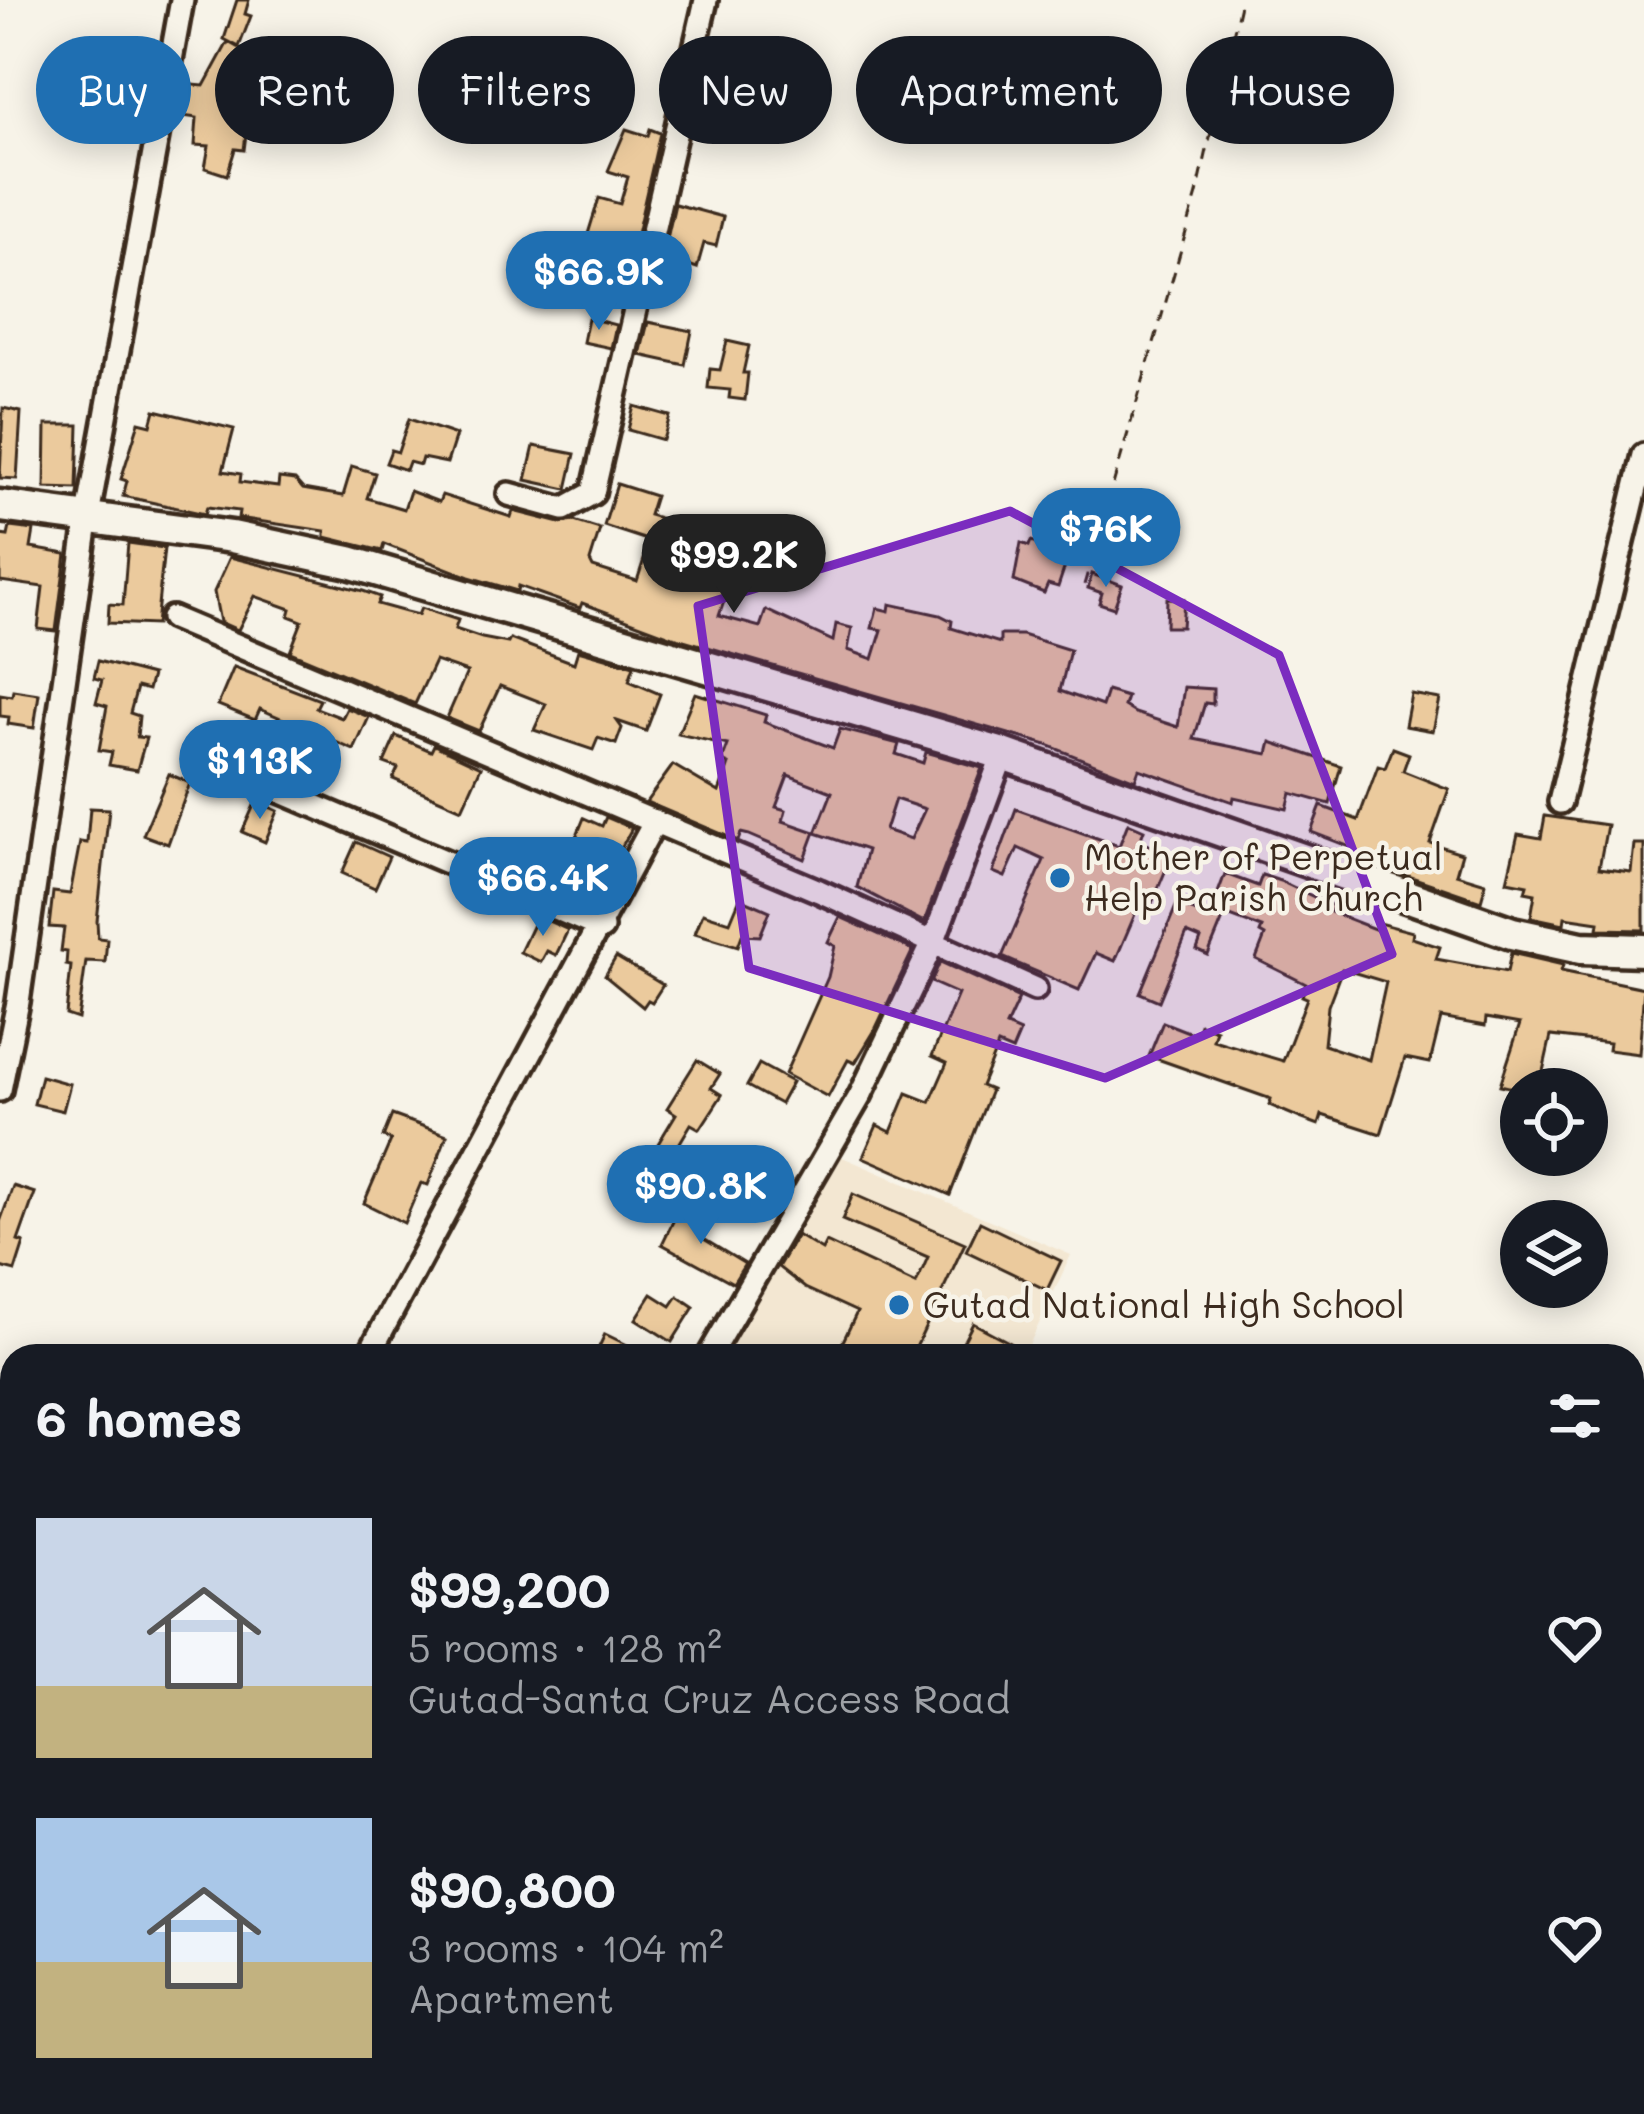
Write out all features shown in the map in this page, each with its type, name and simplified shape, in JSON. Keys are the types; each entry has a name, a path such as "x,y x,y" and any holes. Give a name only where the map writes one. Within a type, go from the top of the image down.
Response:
{"main road":[{"path":"0,506 88,515 350,562 1003,754 1512,933 1581,948 1644,950"}],"street":[{"path":"0,1090 18,1002 88,515 182,0"},
{"path":"508,494 564,509 593,493 706,0"},
{"path":"1560,802 1644,455"},
{"path":"172,618 655,820 1035,989"},
{"path":"716,1344 860,1096 932,945 1003,754"},
{"path":"214,763 602,928"},
{"path":"375,1344 602,928 655,820"}],"path":[{"path":"1084,585 1197,194 1241,0"}],"highlighted area":[{"path":"1010,511 1279,655 1392,954 1105,1078 749,968 698,606"}],"shaded area":[{"name":"Gutad National High School","path":"840,1156 1071,1255 1030,1344 726,1344"}],"building":[{"path":"237,0 249,0 245,14 251,16 243,36 225,36"},
{"path":"215,66 215,144 245,144 244,150 235,149 227,175 205,168 209,146 195,145 197,118 191,117 191,85 204,86"},
{"path":"650,129 659,133 634,247 588,234 599,198 620,204 628,177 608,171 620,144 635,144 635,132 648,136"},
{"path":"675,204 723,217 716,246 704,243 697,268 663,256"},
{"path":"588,318 616,325 611,348 583,342"},
{"path":"648,322 692,331 685,365 640,355"},
{"path":"727,341 749,346 743,373 748,373 745,400 729,398 730,390 708,388 710,369 720,370"},
{"path":"634,406 670,416 663,440 628,430"},
{"path":"3,408 21,412 17,479 0,478"},
{"path":"155,410 234,429 223,471 241,474 240,482 278,487 279,478 295,480 303,489 343,496 352,466 375,473 367,498 404,509 410,491 439,502 442,495 511,517 513,511 560,523 574,521 600,529 590,561 593,567 637,581 650,541 604,526 617,484 655,496 649,515 663,519 658,534 689,544 687,552 736,566 719,616 760,627 766,610 833,641 836,624 852,628 848,650 873,659 882,630 872,628 877,608 889,611 890,604 940,615 952,621 951,628 1000,643 1000,635 1022,635 1070,650 1060,691 1102,706 1107,691 1127,697 1124,706 1135,713 1178,727 1184,687 1213,689 1213,704 1205,703 1194,739 1268,754 1271,742 1341,766 1330,804 1291,793 1287,809 1234,797 1233,802 1139,769 1135,780 1047,745 673,637 582,603 580,608 518,586 517,591 469,577 384,544 382,551 325,537 325,531 238,518 239,511 207,507 205,514 123,496 127,481 121,479 139,422 151,425"},
{"path":"409,419 456,435 447,463 422,458 420,465 409,462 406,470 386,463 391,450 398,452"},
{"path":"46,425 79,425 77,489 45,488"},
{"path":"534,446 575,454 567,489 526,480"},
{"path":"10,527 34,530 31,548 66,554 56,631 38,629 43,587 0,581 0,535 8,536"},
{"path":"1031,541 1069,554 1058,587 1048,584 1044,593 1014,581 1021,543 1029,546"},
{"path":"128,543 164,548 156,625 108,623 109,604 123,605"},
{"path":"230,557 363,591 380,597 377,604 406,612 418,615 421,608 458,620 455,629 508,643 510,639 574,663 578,650 634,666 629,681 660,694 646,731 617,721 622,728 616,744 598,738 593,750 534,730 546,704 500,686 479,731 447,718 467,672 435,661 415,704 290,652 302,621 289,616 291,609 255,596 238,630 220,622 214,592"},
{"path":"1092,574 1122,585 1114,608 1099,603 1102,593 1088,588"},
{"path":"1167,598 1184,599 1182,627 1166,627"},
{"path":"98,661 152,675 148,690 137,687 130,713 139,716 137,737 146,738 137,770 109,765 112,752 99,750 107,706 96,703 102,680 94,678"},
{"path":"234,667 320,700 316,708 342,718 347,708 369,717 354,750 260,709 255,720 218,705"},
{"path":"13,690 39,694 34,728 8,724 9,717 0,716 0,694 12,696"},
{"path":"695,693 766,715 764,722 833,748 840,729 899,744 896,754 923,763 926,752 982,768 924,922 857,887 867,850 816,833 832,792 788,775 776,807 786,810 783,821 815,832 805,859 749,835 741,833 738,841 646,802 673,765 719,792 729,764 722,761 728,745 678,734","holes":["895,799 925,809 911,839 885,830"]},
{"path":"1411,694 1440,699 1433,731 1405,726"},
{"path":"396,736 431,751 434,745 481,767 462,809 393,779 398,768 384,763"},
{"path":"1393,748 1409,754 1403,771 1449,789 1430,843 1462,853 1456,874 1486,883 1481,901 1350,856 1353,848 1311,832 1321,806 1358,820 1378,766 1385,768"},
{"path":"169,774 190,783 168,844 143,835"},
{"path":"256,801 278,811 265,842 242,832"},
{"path":"90,808 109,809 97,921 98,938 107,939 105,962 86,961 78,1019 66,1015 71,966 66,965 67,952 61,951 64,928 49,927 53,892 70,894 80,842 87,843"},
{"path":"1016,809 1119,846 1128,823 1144,830 1140,841 1172,855 1152,903 1142,898 1115,961 1096,953 1079,990 1002,957 1044,860 1018,848 1005,877 993,872"},
{"path":"1545,816 1607,825 1599,868 1631,872 1634,844 1644,844 1644,930 1598,929 1599,922 1565,917 1564,924 1531,917 1535,894 1525,892 1527,885 1507,881 1518,834 1541,838"},
{"path":"606,817 632,828 615,859 573,845 584,818 602,826"},
{"path":"356,842 389,857 375,888 342,873"},
{"path":"1225,874 1258,886 1262,875 1333,906 1331,912 1377,930 1379,923 1413,932 1412,938 1440,947 1436,959 1507,972 1511,953 1563,965 1561,971 1644,988 1639,1054 1608,1050 1609,1043 1551,1036 1544,1068 1506,1068 1520,1024 1486,1018 1485,1026 1441,1018 1430,1063 1405,1058 1381,1134 1322,1115 1319,1125 1269,1105 1271,1099 1149,1056 1163,1022 1196,1035 1200,1024 1216,1030 1213,1040 1283,1061 1307,998 1302,996 1306,984 1256,959 1265,936 1260,933 1262,928 1225,914 1208,955 1197,950 1201,939 1187,933 1159,1001 1140,993 1177,904 1209,917","holes":["1342,969 1386,982 1369,1060 1324,1045 1328,1006"]},
{"path":"740,898 770,911 760,936 742,935 738,946 695,933 703,913 730,922"},
{"path":"537,916 568,930 556,955 547,951 541,962 520,952"},
{"path":"840,917 913,950 875,1030 855,1063 848,1060 828,1097 785,1074 828,977 835,946 828,942"},
{"path":"616,957 663,985 652,1002 648,1000 643,1007 605,976"},
{"path":"940,962 1019,998 1006,1026 1020,1032 1012,1051 998,1045 981,1086 991,1090 950,1195 863,1157 877,1125 891,1132 907,1093 930,1102 947,1063 932,1056 958,994 931,982"},
{"path":"697,1060 720,1074 711,1088 722,1095 700,1129 691,1124 669,1161 653,1152 676,1114 667,1108"},
{"path":"759,1064 792,1082 780,1104 747,1086"},
{"path":"41,1076 70,1084 63,1111 34,1104"},
{"path":"392,1115 447,1135 428,1185 421,1183 404,1223 364,1203 391,1140 383,1137"},
{"path":"13,1186 35,1193 18,1241 24,1243 15,1271 0,1267 0,1222"},
{"path":"853,1194 965,1243 918,1344 842,1344 857,1312 805,1288 778,1267 797,1235 822,1250 826,1242 916,1284 928,1257 842,1220"},
{"path":"678,1211 708,1225 702,1238 745,1264 733,1283 662,1244"},
{"path":"980,1222 1061,1261 1047,1290 966,1251"},
{"path":"652,1294 671,1306 678,1296 694,1307 672,1342 636,1319"},
{"path":"973,1323 1012,1344 962,1344"},
{"path":"605,1334 625,1344 600,1344"}],"place":[{"name":"Mother of Perpetual Help Parish Church","path":"1060,878"},
{"name":"Gutad National High School","path":"899,1305"}]}
